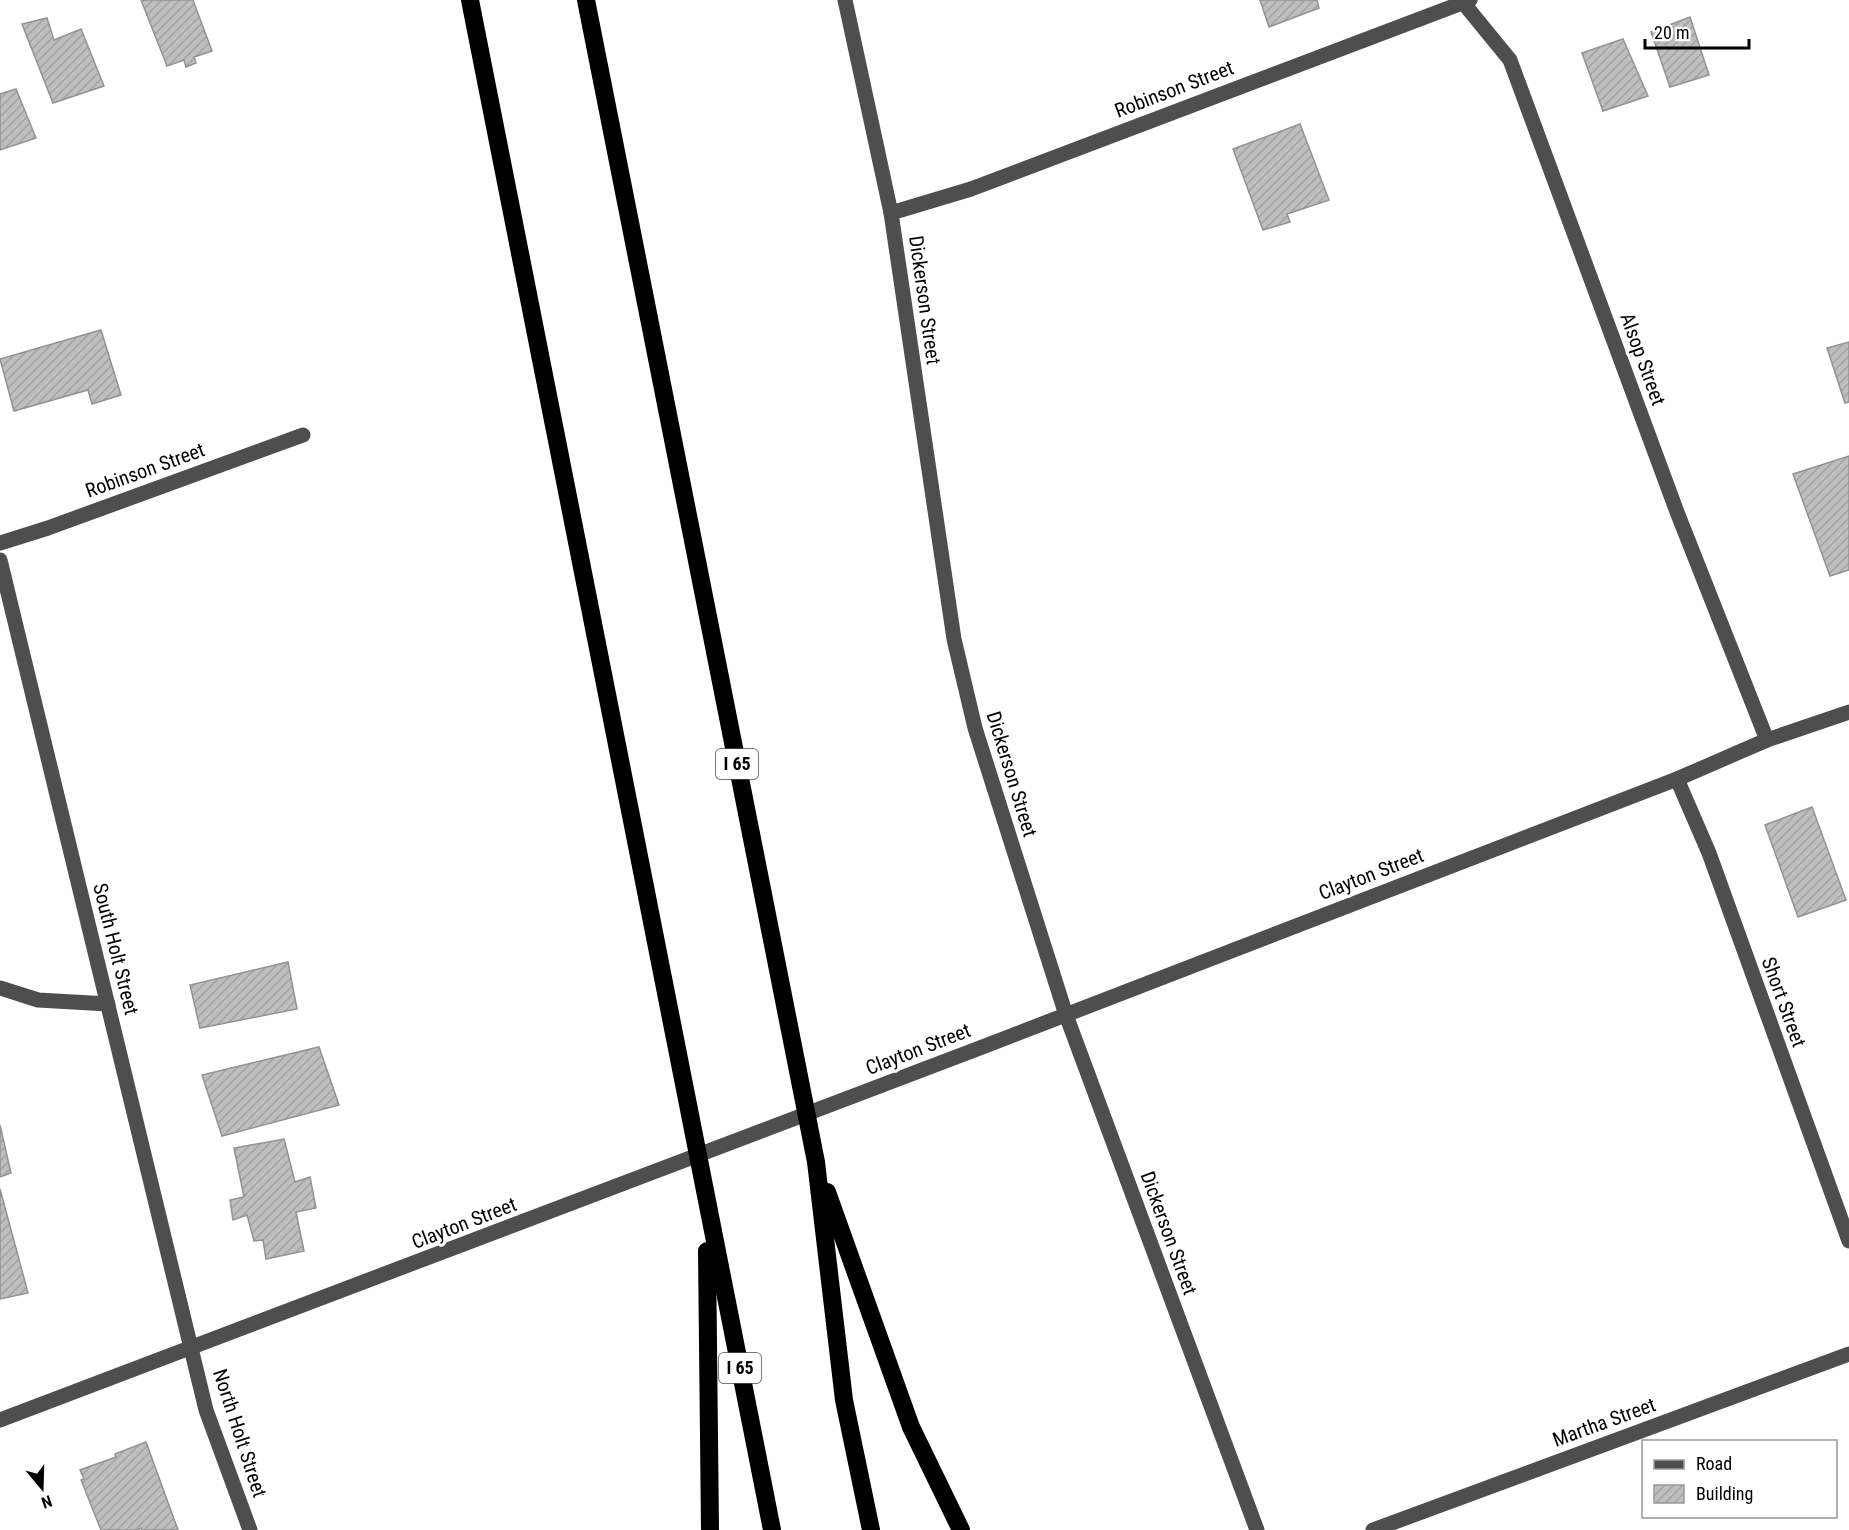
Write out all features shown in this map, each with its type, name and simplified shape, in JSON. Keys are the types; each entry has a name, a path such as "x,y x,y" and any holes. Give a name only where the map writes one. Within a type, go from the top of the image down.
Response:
{"highway":[{"name":"I 65","path":"470,0 772,1530"},
{"name":"I 65","path":"586,0 816,1162 844,1400 871,1530"},
{"path":"816,1162 911,1427 961,1530"},
{"path":"707,1207 710,1530"}],"street":[{"name":"Dickerson Street","path":"845,0 891,213 954,639 975,728 1066,1015 1257,1530"},
{"name":"Robinson Street","path":"891,213 971,189 1465,1"},
{"name":"Alsop Street","path":"1465,1 1510,60 1673,501 1767,740"},
{"name":"Robinson Street","path":"0,543 48,528 303,435"},
{"name":"South Holt Street","path":"0,560 192,1348"},
{"name":"Clayton Street","path":"0,1420 1066,1015 1677,779 1767,740 1849,712"},
{"name":"Short Street","path":"1677,779 1709,853 1849,1241"},
{"path":"0,988 38,1000 108,1004"},
{"name":"North Holt Street","path":"192,1348 206,1410 250,1530"},
{"name":"Martha Street","path":"1373,1530 1849,1354"}],"building":[{"path":"141,0 193,0 212,51 194,57 196,63 186,67 184,60 167,66"},
{"path":"1260,0 1317,0 1319,8 1269,27"},
{"path":"1690,17 1709,75 1670,87 1651,32"},
{"path":"47,18 54,40 81,29 104,86 53,103 22,24"},
{"path":"1623,39 1648,96 1603,111 1582,53"},
{"path":"16,89 36,138 0,150 0,94"},
{"path":"1300,124 1329,200 1287,214 1290,222 1263,230 1233,149"},
{"path":"101,330 121,395 92,404 88,390 14,411 0,359"},
{"path":"1849,342 1849,402 1845,403 1827,348"},
{"path":"1849,456 1849,570 1830,576 1793,474"},
{"path":"1812,807 1846,900 1798,917 1765,825"},
{"path":"288,962 297,1009 200,1028 190,985"},
{"path":"319,1047 339,1105 222,1136 202,1075"},
{"path":"0,1125 11,1173 0,1177"},
{"path":"284,1139 295,1182 310,1177 316,1208 296,1212 304,1251 266,1259 263,1240 254,1241 247,1215 233,1220 230,1200 244,1197 234,1148"},
{"path":"0,1189 28,1293 0,1299"},
{"path":"146,1442 178,1530 142,1530 141,1528 101,1530 81,1480 84,1479 80,1470 116,1457 115,1454"}]}
